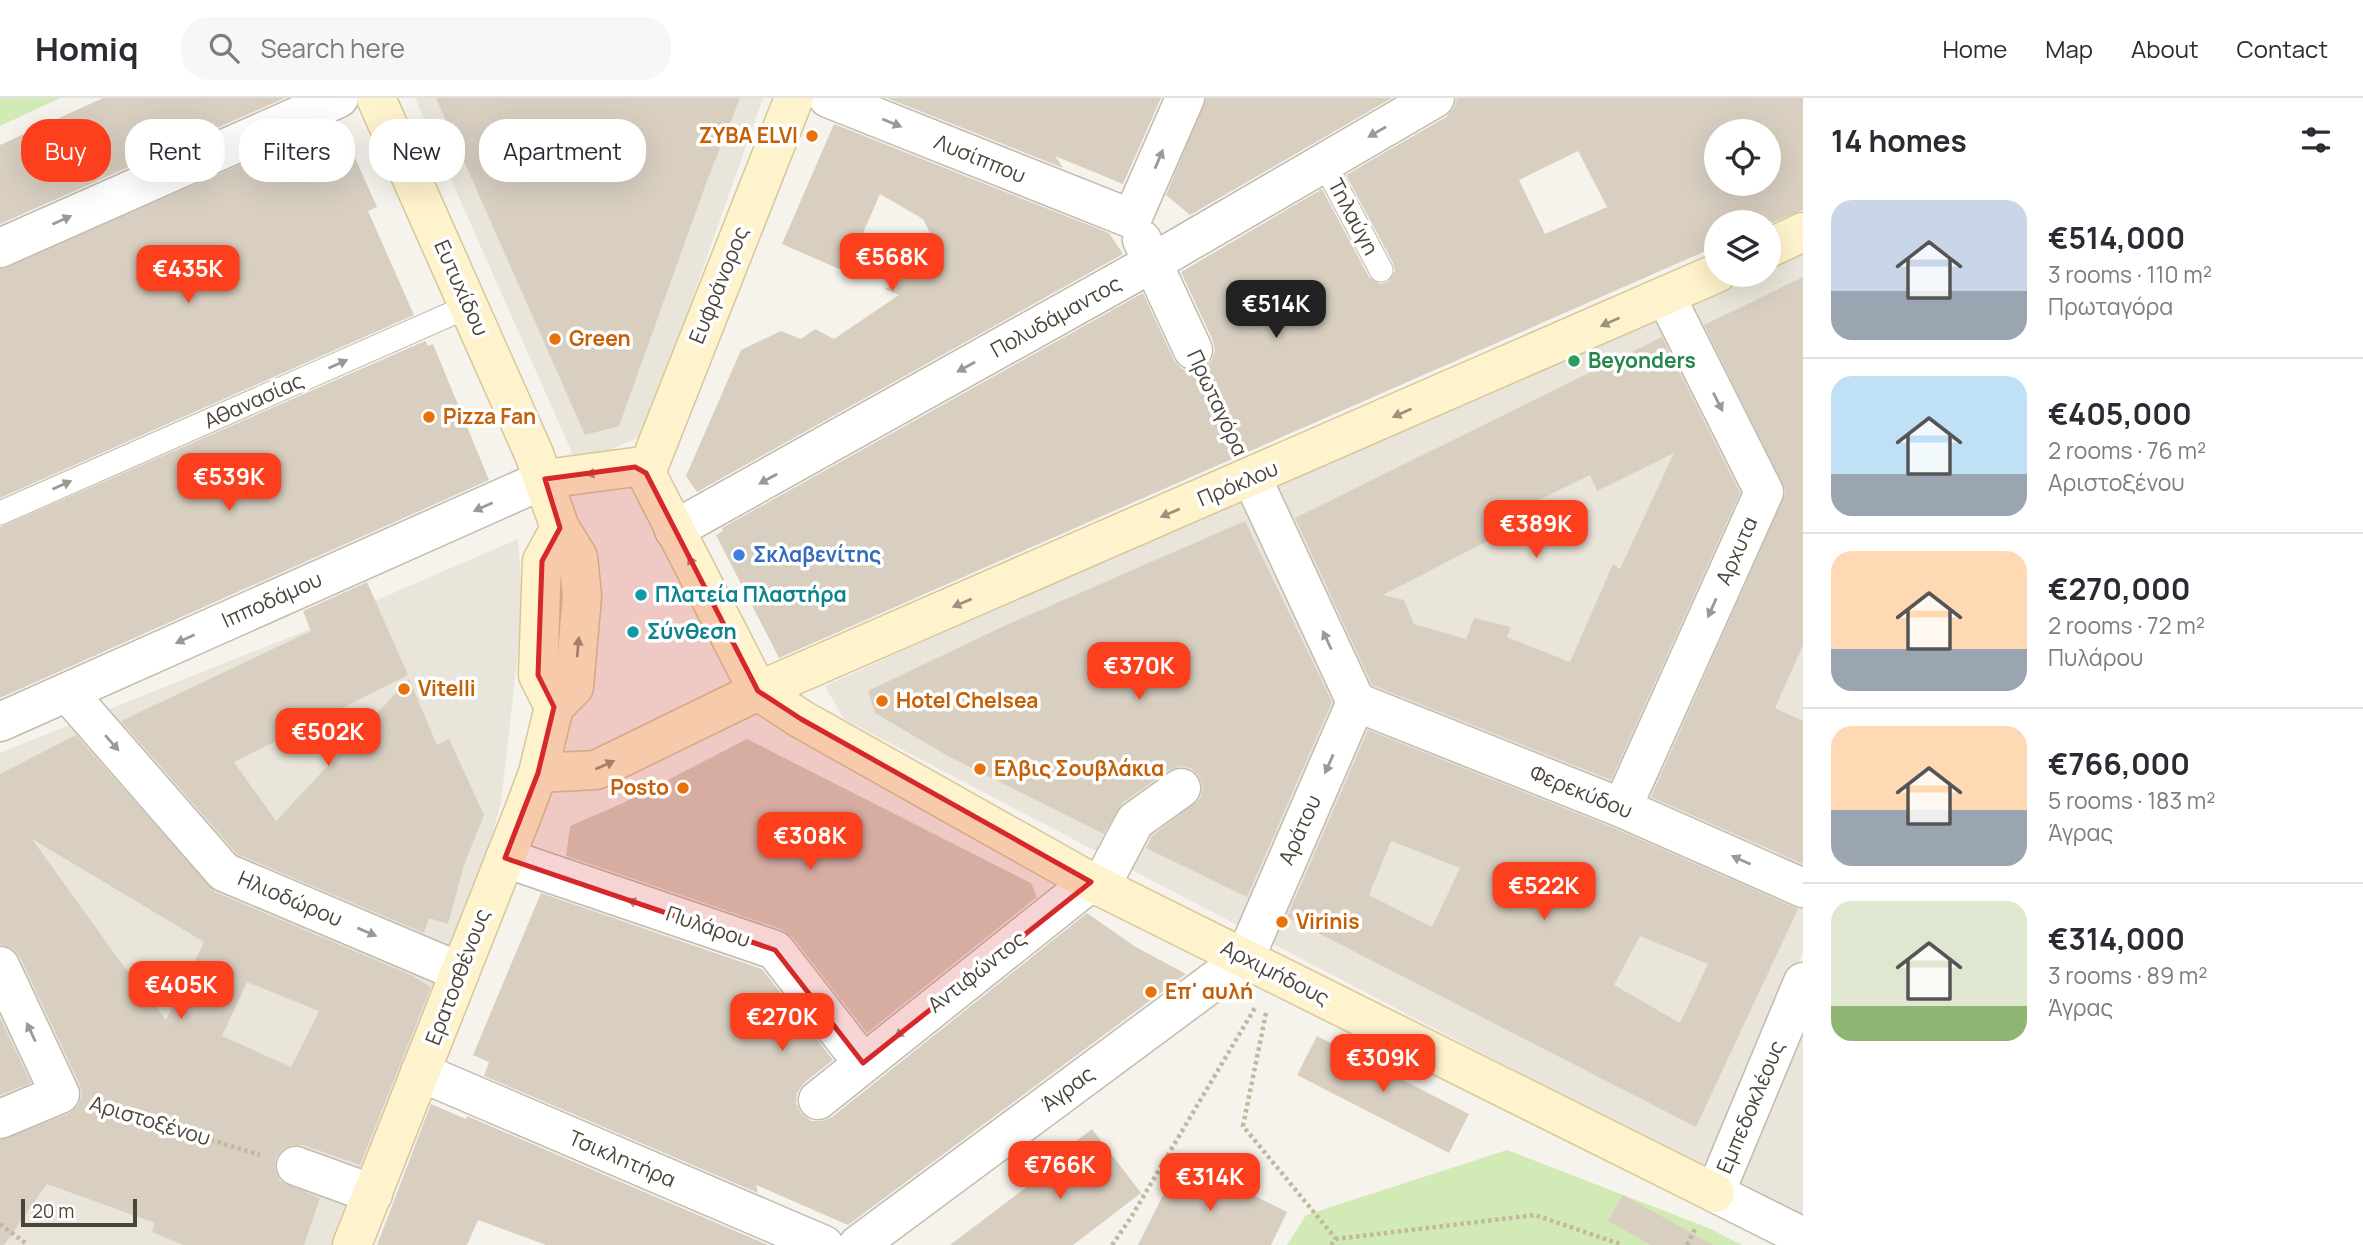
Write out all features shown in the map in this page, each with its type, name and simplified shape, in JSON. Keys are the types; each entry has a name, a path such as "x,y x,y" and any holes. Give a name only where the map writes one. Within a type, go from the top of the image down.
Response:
{"street":[{"path":"0,248 339,98"},
{"name":"Ευτυχίδου","path":"376,98 545,479"},
{"name":"Ευφράνορος","path":"646,473 794,98"},
{"name":"Λυσίππου","path":"828,98 1132,219"},
{"path":"1132,219 1185,98"},
{"name":"Πολυδάμαντος","path":"674,530 1152,262 1436,98"},
{"name":"Πρωταγόρα","path":"1132,219 1193,351"},
{"path":"1781,242 1803,232"},
{"name":"Πρόκλου","path":"758,691 1704,279"},
{"name":"Αρχυτα","path":"1622,808 1763,492 1666,298"},
{"path":"538,773 596,770 758,691 646,473 635,467 545,479"},
{"name":"Πρωταγόρα","path":"1252,478 1356,702"},
{"name":"Ερατοσθένους","path":"352,1245 538,773 554,707 574,687 582,596 578,557 560,528 545,479"},
{"name":"Ιπποδάμου","path":"0,722 545,479"},
{"name":"Αρχιμήδους","path":"758,691 800,719 1096,884 1803,1237"},
{"name":"Ηλιοδώρου","path":"67,692 224,872 460,972"},
{"name":"Φερεκύδου","path":"1356,702 1622,808 1803,888"},
{"name":"Αράτου","path":"1260,966 1356,702"},
{"path":"1096,884 1135,821 1181,789"},
{"name":"Πυλάρου","path":"505,858 775,950 863,1063"},
{"name":"Αντιφώντος","path":"818,1100 1096,884"},
{"path":"0,966 60,1094 0,1119"},
{"name":"Άγρας","path":"858,1245 1260,966"},
{"name":"Εμπεδοκλέους","path":"1715,1193 1803,982"},
{"name":"Τσικλητήρα","path":"421,1072 824,1245"},
{"path":"296,1166 373,1194"}],"lane":[{"name":"Τηλαύγη","path":"1324,163 1381,270"},
{"name":"Αθανασίας","path":"0,513 469,306"}],"path":[{"name":"Πρωταγόρα","path":"1193,351 1252,478"},
{"path":"1260,966 1243,1126 1336,1239"},
{"path":"1112,1245 1260,966"},
{"name":"Αριστοξένου","path":"60,1094 296,1166"},
{"path":"1331,1245 1336,1239 1535,1215 1623,1245"},
{"path":"0,1224 28,1245"}],"highlighted area":[{"path":"635,467 646,473 758,691 801,719 1091,882 863,1063 775,950 505,858 538,773 554,707 538,675 542,561 560,528 545,479"}],"shaded area":[{"path":"415,98 763,98 644,435 577,464 452,182 465,182 465,119 424,119"},
{"path":"1803,241 1803,952 1712,1174 844,719 825,686 1704,286 1781,287 1781,251"},
{"path":"518,539 523,609 501,802 489,848 339,1245 0,1245 0,753 310,629"},
{"path":"1803,1033 1803,1216 1740,1184"}],"green space":[{"path":"0,98 60,98 0,126"},
{"path":"1507,1150 1711,1229 1742,1245 1287,1245 1306,1215"}],"building":[{"path":"103,98 285,98 225,125 225,119 125,119 125,169 111,175 111,119 57,119"},
{"path":"436,98 740,98 708,178 619,426 585,435 465,164 465,119 445,119"},
{"path":"887,98 1161,98 1123,184 1055,156 1063,168"},
{"path":"1206,98 1392,98 1190,215 1166,195"},
{"path":"1457,98 1803,98 1803,210 1781,219 1781,210 1704,210 1704,252 779,658 716,535 723,531 722,528 1143,293 1174,360 1181,368 1190,372 1203,369 1211,362 1215,351 1213,341 1181,272 1322,189 1369,277 1380,284 1388,282 1395,271 1393,263 1346,175 1446,117 1454,108","holes":["1578,151 1607,207 1545,234 1519,180"]},
{"path":"834,124 1109,233 1123,254 697,492 686,476 741,350 781,331 801,339 815,329 834,339 899,295 885,289 941,255 923,219 880,194 846,272 782,244"},
{"path":"21,135 21,182 95,182 0,224 0,145"},
{"path":"355,158 377,207 368,211 414,315 0,498 0,269 201,182 225,182 225,171 239,165 239,182 355,182"},
{"path":"1803,277 1803,645 1775,708 1803,721 1803,864 1651,797 1786,492 1704,325"},
{"path":"1662,337 1740,493 1611,780 1372,685 1295,518","holes":["1674,453 1620,569 1613,564 1570,662 1507,637 1511,627 1474,618 1466,639 1414,624 1404,600 1383,595 1528,520 1522,508 1590,475 1597,491"]},
{"path":"425,341 428,346 433,344 489,480 0,698 0,527"},
{"path":"1245,521 1332,702 1247,897 1146,848 1152,836 1201,798 1203,785 1191,768 1180,766 1169,770 1122,803 1104,834 946,755 875,713 868,691 1004,626"},
{"path":"367,582 408,675 234,762 276,821 409,679 437,745 449,739 484,815 464,865 448,924 429,918 424,933 237,854 121,721 311,631 303,611"},
{"path":"1368,730 1614,828 1798,909 1696,1127 1287,917","holes":["1391,841 1460,868 1432,927 1369,895","1640,936 1708,964 1680,1023 1614,985"]},
{"path":"76,735 215,892 411,975 431,987 360,1165 303,1145 292,1145 283,1149 276,1158 275,1170 280,1181 320,1198 304,1245 183,1245 152,1232 155,1223 47,1184 4,1245 0,1245 0,1140 68,1114 78,1106 82,1095 80,1085 20,957 12,948 0,944 0,774","holes":["32,839 204,942 166,1020 117,957","247,982 319,1011 291,1067 222,1036"]},
{"path":"747,739 1031,883 1037,897 867,1033 792,937 783,930 566,856 570,826 623,803"},
{"path":"541,893 762,969 833,1060 804,1083 797,1093 796,1103 801,1113 811,1121 832,1117 1087,913 1134,946 1186,974 848,1225 756,1185 758,1193 484,1076 489,1062 473,1055"},
{"path":"0,1018 31,1083 0,1095"},
{"path":"1317,1036 1469,1114 1449,1153 1297,1075"},
{"path":"431,1104 466,1119 467,1116 768,1245 546,1245 478,1220 467,1245 377,1245"},
{"path":"1092,1129 1141,1193 1073,1245 950,1245 1061,1161 1057,1156"},
{"path":"1181,1159 1287,1212 1271,1245 1138,1245"},
{"path":"1623,1195 1713,1245 1651,1245 1608,1221"}],"place":[{"name":"ΖΥΒΑ ELVI","path":"812,136"},
{"name":"Green","path":"555,339"},
{"name":"Beyonders","path":"1574,361"},
{"name":"Pizza Fan","path":"429,417"},
{"name":"Σκλαβενίτης","path":"739,555"},
{"name":"Πλατεία Πλαστήρα","path":"641,595"},
{"name":"Σύνθεση","path":"633,632"},
{"name":"Vitelli","path":"404,689"},
{"name":"Hotel Chelsea","path":"882,701"},
{"name":"Ελβις Σουβλάκια","path":"980,769"},
{"name":"Posto","path":"683,788"},
{"name":"Virinis","path":"1282,922"},
{"name":"Επ' αυλή","path":"1151,992"}]}
